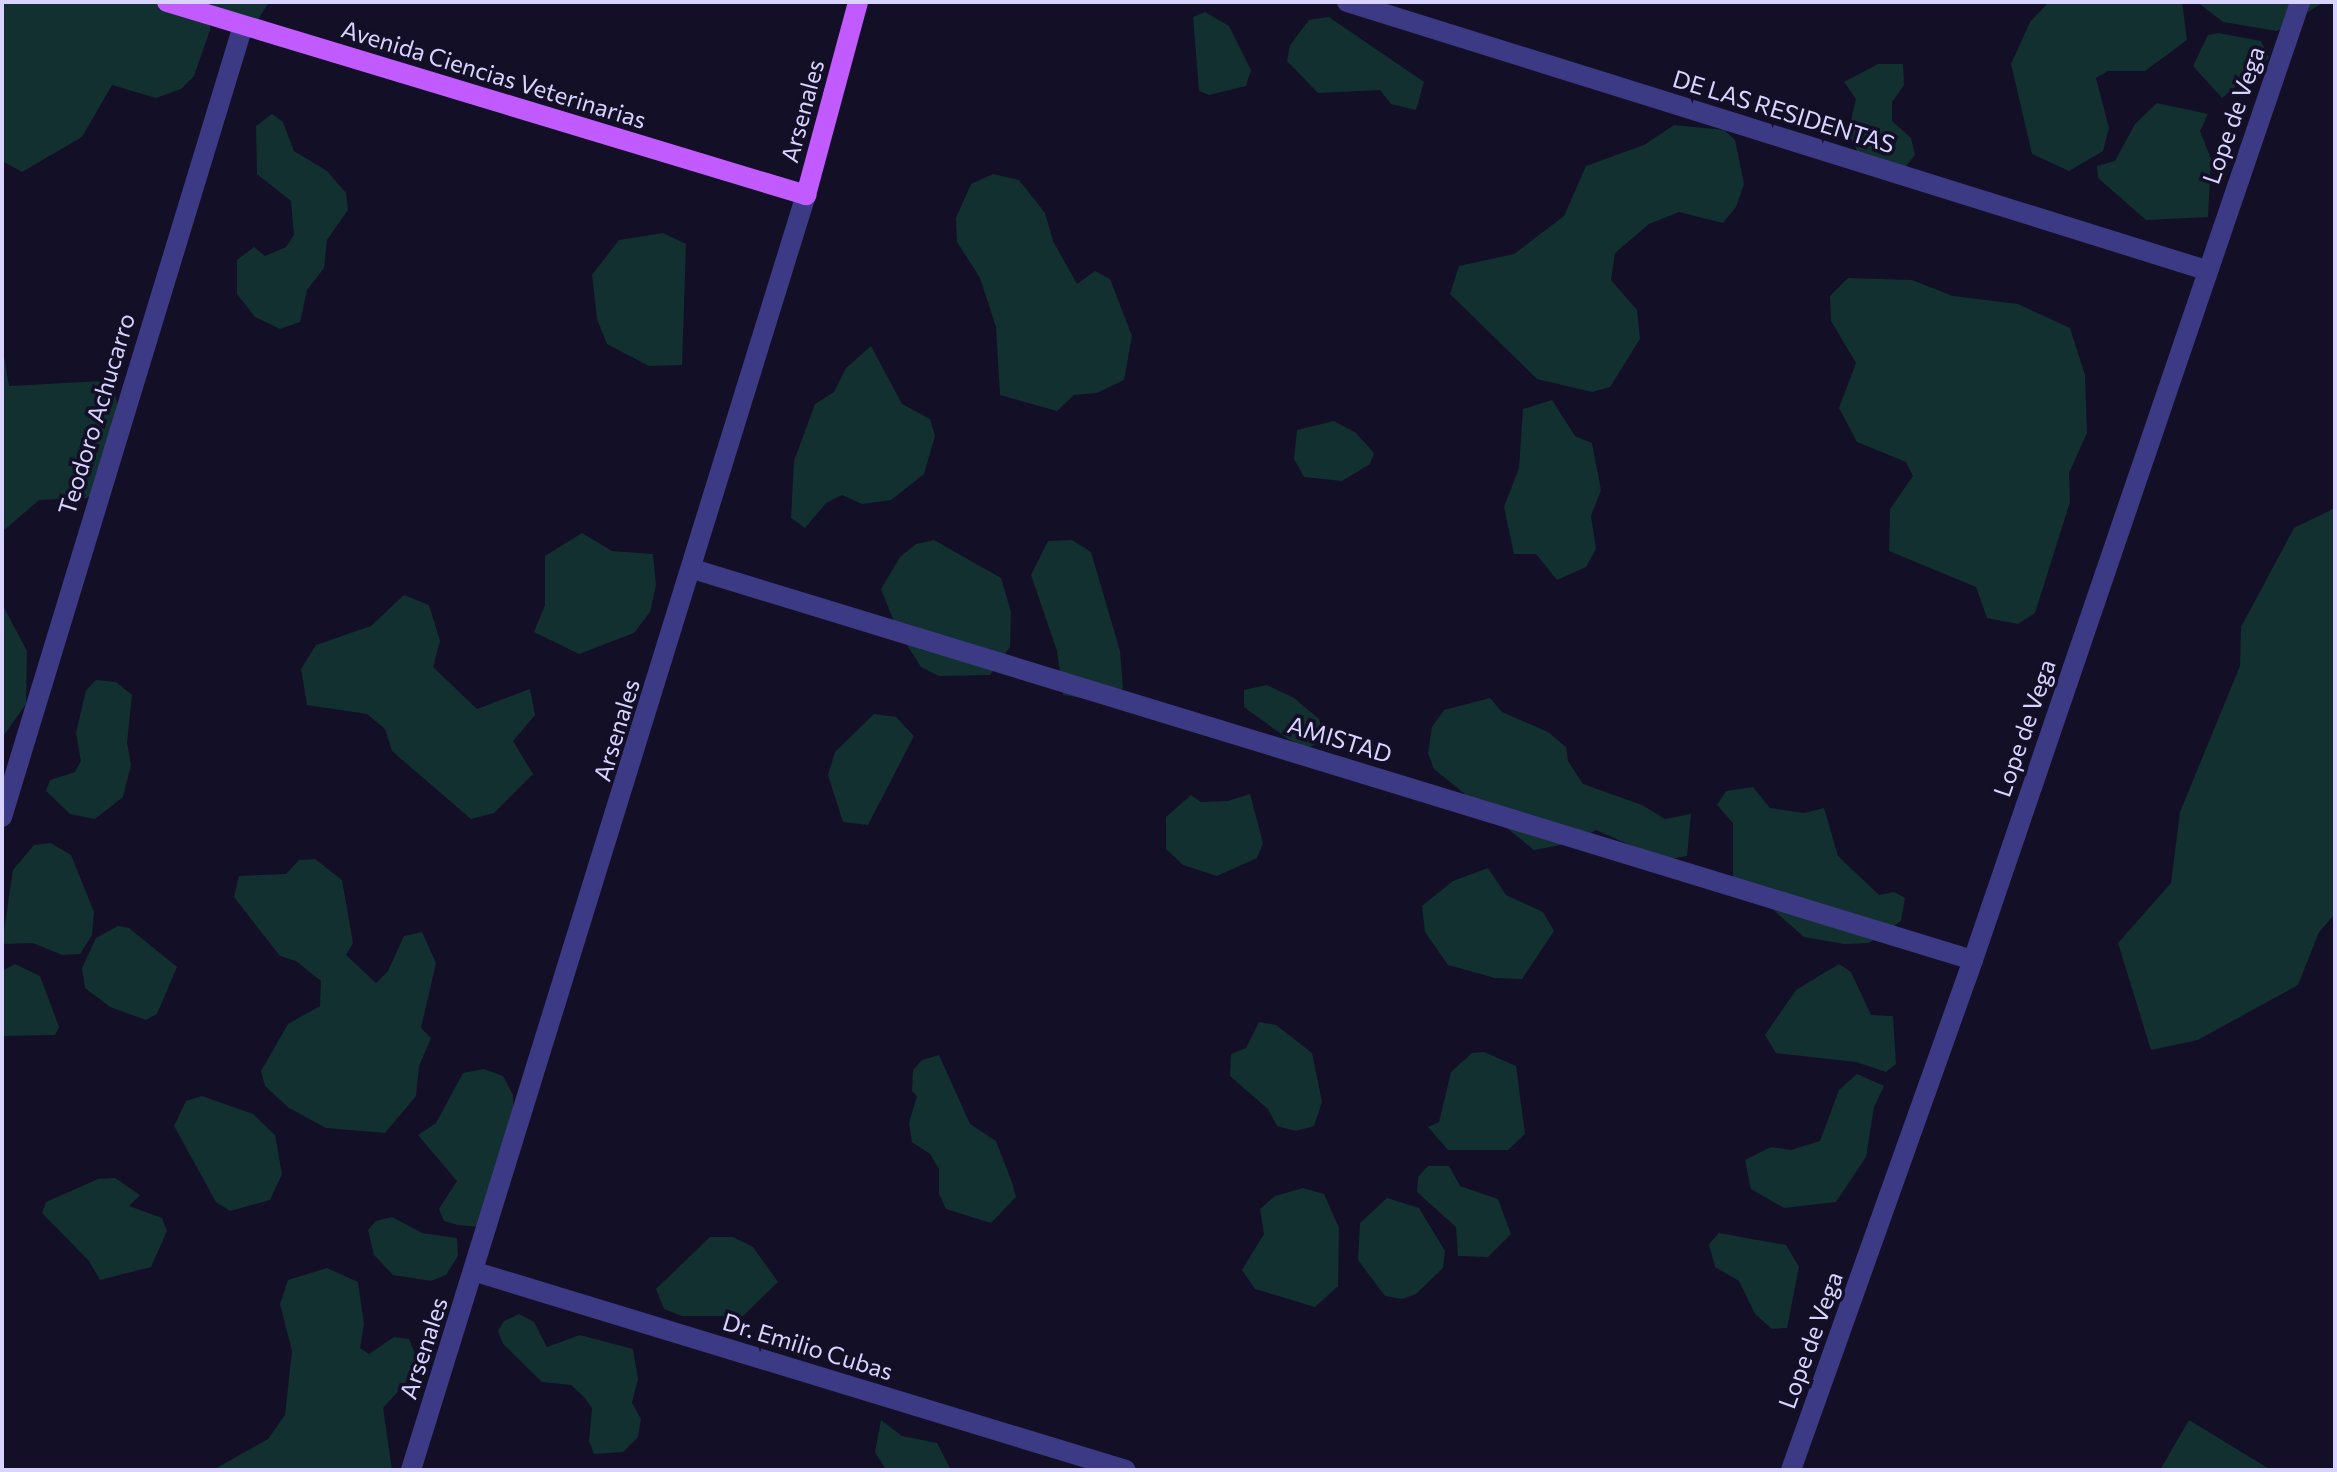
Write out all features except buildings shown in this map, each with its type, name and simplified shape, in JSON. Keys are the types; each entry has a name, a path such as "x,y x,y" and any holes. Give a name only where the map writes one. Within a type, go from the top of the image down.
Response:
{"main road":[{"name":"Avenida Ciencias Veterinarias","path":"167,2 806,195"},
{"name":"Arsenales","path":"806,195 858,2"}],"street":[{"name":"DE LAS RESIDENTAS","path":"1347,2 2206,270"},
{"name":"Lope de Vega","path":"1791,1470 1973,960 2300,2"},
{"name":"Teodoro Achucarro","path":"2,817 243,26"},
{"name":"Arsenales","path":"411,1470 476,1272 806,195"},
{"name":"AMISTAD","path":"693,569 1973,960"},
{"name":"Dr. Emilio Cubas","path":"476,1272 1126,1470"}],"green space":[{"path":"2,2 269,2 252,29 210,4 210,30 194,76 181,89 156,98 112,85 82,137 22,172 2,161"},
{"path":"2049,2 2182,2 2187,40 2145,71 2108,71 2096,78 2109,128 2103,151 2069,171 2032,154 2011,64 2030,22"},
{"path":"2197,2 2324,2 2277,31 2223,22"},
{"path":"1205,12 1229,26 1251,70 1246,86 1209,95 1199,91 1193,17"},
{"path":"1329,17 1424,82 1416,110 1391,104 1380,90 1318,93 1287,61 1290,45 1309,20"},
{"path":"2218,33 2261,41 2269,58 2222,98 2193,66 2208,35"},
{"path":"1878,64 1903,64 1904,85 1892,102 1892,121 1911,138 1915,155 1898,176 1868,172 1848,133 1856,99 1844,82"},
{"path":"2157,103 2208,114 2200,131 2211,159 2208,217 2146,220 2098,178 2097,166 2115,161 2135,124"},
{"path":"272,114 283,122 294,151 327,171 346,193 348,210 327,240 324,268 307,290 300,322 280,329 255,317 237,294 237,260 254,247 265,256 286,247 294,235 291,201 257,174 256,126"},
{"path":"1674,125 1724,130 1735,140 1744,184 1736,207 1723,223 1679,212 1649,224 1615,253 1611,280 1637,310 1640,339 1610,387 1592,392 1537,379 1450,294 1459,266 1514,254 1564,216 1586,166 1644,145"},
{"path":"993,174 1019,180 1045,213 1053,241 1077,284 1095,271 1110,279 1132,336 1124,380 1097,393 1074,395 1057,411 1000,395 996,327 980,278 957,242 956,218 971,184"},
{"path":"663,233 686,244 682,365 649,366 607,344 597,319 592,275 619,240"},
{"path":"1848,278 1912,280 1953,296 2018,304 2070,328 2085,375 2087,433 2069,473 2070,502 2035,613 2018,624 1987,618 1976,587 1889,551 1890,509 1913,476 1906,462 1857,442 1839,408 1856,363 1831,321 1830,296"},
{"path":"2,344 9,386 103,381 114,389 118,408 104,487 87,498 39,500 2,532"},
{"path":"871,346 902,404 930,419 935,436 924,474 891,500 862,504 842,495 826,503 805,528 791,518 794,461 815,404 834,392 846,368"},
{"path":"1552,400 1575,436 1592,443 1601,490 1591,516 1596,549 1586,567 1557,580 1536,554 1514,554 1504,507 1519,468 1523,409"},
{"path":"1334,421 1356,433 1374,453 1370,464 1342,481 1304,477 1294,459 1297,430"},
{"path":"2335,508 2335,914 2319,932 2298,985 2198,1040 2151,1050 2118,943 2171,883 2180,812 2240,666 2241,627 2294,528"},
{"path":"582,533 612,551 653,554 656,585 650,612 634,633 579,654 534,632 545,605 545,556"},
{"path":"934,540 1001,578 1011,612 1010,647 990,675 939,676 921,667 897,629 881,589 900,557 916,544"},
{"path":"1072,540 1091,552 1120,651 1123,688 1109,702 1063,695 1057,651 1031,575 1048,541"},
{"path":"404,595 429,605 440,641 433,667 477,709 530,689 535,715 513,741 533,774 494,813 471,819 392,751 385,729 367,714 307,705 301,669 316,645 371,626"},
{"path":"2,604 27,651 26,704 2,738"},
{"path":"96,680 116,682 132,695 127,743 131,765 123,797 95,819 70,814 46,791 50,780 75,772 81,761 76,733 86,690"},
{"path":"1267,685 1294,698 1319,719 1323,733 1315,745 1306,748 1288,739 1244,707 1244,690"},
{"path":"1490,698 1502,712 1548,732 1566,747 1568,761 1583,784 1642,805 1665,819 1691,814 1687,856 1664,860 1596,830 1575,842 1534,850 1434,769 1428,753 1432,727 1444,710"},
{"path":"874,714 896,717 914,736 868,825 843,822 828,775 835,752"},
{"path":"1753,787 1770,808 1804,813 1824,808 1838,856 1879,895 1894,892 1905,898 1901,921 1869,943 1844,944 1804,937 1770,907 1733,889 1733,823 1717,805 1726,791"},
{"path":"1250,794 1263,843 1257,858 1217,876 1183,865 1166,849 1166,817 1191,795 1201,802 1228,801"},
{"path":"51,843 71,855 94,912 92,935 80,954 62,955 33,943 2,944 13,870 34,845"},
{"path":"315,859 342,880 353,943 346,955 376,983 388,971 404,936 422,932 436,963 421,1028 431,1038 419,1066 416,1096 385,1133 326,1128 289,1108 265,1086 261,1071 288,1024 320,1006 321,981 296,961 280,956 234,897 239,876 286,874 299,860"},
{"path":"1488,868 1506,895 1543,912 1554,931 1522,979 1495,978 1448,965 1425,932 1422,906 1453,881"},
{"path":"118,926 129,928 177,967 157,1014 146,1020 110,1007 85,988 82,968 96,938"},
{"path":"15,964 40,976 59,1027 55,1035 2,1036 2,971"},
{"path":"1839,964 1851,972 1871,1015 1893,1016 1896,1064 1886,1072 1856,1062 1776,1053 1765,1035 1796,990"},
{"path":"1259,1022 1276,1025 1312,1053 1322,1102 1314,1126 1296,1131 1277,1126 1268,1109 1230,1076 1231,1054 1246,1048"},
{"path":"1484,1052 1516,1066 1525,1134 1508,1150 1448,1150 1428,1127 1439,1122 1451,1072 1472,1053"},
{"path":"939,1055 970,1124 996,1141 1011,1180 1016,1197 991,1223 946,1209 939,1194 939,1169 930,1154 912,1142 909,1123 917,1096 912,1091 913,1070 922,1060"},
{"path":"484,1069 503,1076 513,1095 515,1136 480,1227 458,1225 444,1221 439,1209 457,1181 418,1135 436,1123 463,1073"},
{"path":"1857,1074 1884,1086 1874,1107 1866,1157 1836,1202 1784,1208 1751,1189 1745,1160 1771,1147 1791,1150 1820,1141 1839,1090"},
{"path":"202,1096 253,1114 275,1135 282,1174 270,1200 230,1211 216,1202 174,1126 186,1101"},
{"path":"1428,1166 1449,1166 1460,1186 1498,1199 1511,1234 1488,1257 1458,1256 1456,1227 1417,1192 1418,1177"},
{"path":"115,1178 140,1195 129,1206 162,1218 167,1231 151,1267 100,1280 89,1261 42,1213 46,1202 98,1179"},
{"path":"1303,1188 1324,1194 1339,1228 1338,1286 1315,1307 1255,1289 1242,1270 1264,1234 1260,1209 1275,1196"},
{"path":"1387,1198 1419,1208 1445,1251 1443,1268 1416,1294 1402,1299 1385,1296 1358,1260 1360,1223"},
{"path":"392,1217 422,1233 457,1238 458,1256 446,1275 431,1281 393,1275 374,1255 368,1230 376,1221"},
{"path":"1719,1233 1786,1245 1799,1267 1787,1328 1772,1329 1755,1314 1739,1281 1715,1267 1709,1244"},
{"path":"710,1237 733,1237 753,1247 778,1282 743,1316 682,1316 664,1309 656,1289"},
{"path":"327,1268 358,1282 364,1324 360,1348 369,1354 394,1337 409,1339 416,1356 407,1382 383,1408 392,1470 213,1470 268,1439 285,1415 292,1351 280,1304 288,1280"},
{"path":"519,1314 534,1322 547,1347 580,1335 633,1349 638,1379 632,1403 641,1419 638,1437 623,1452 594,1454 589,1441 592,1408 585,1398 571,1385 542,1382 503,1344 498,1331 504,1321"},
{"path":"881,1420 902,1436 937,1443 951,1470 886,1470 875,1452"},
{"path":"2189,1420 2271,1470 2160,1470"}]}
